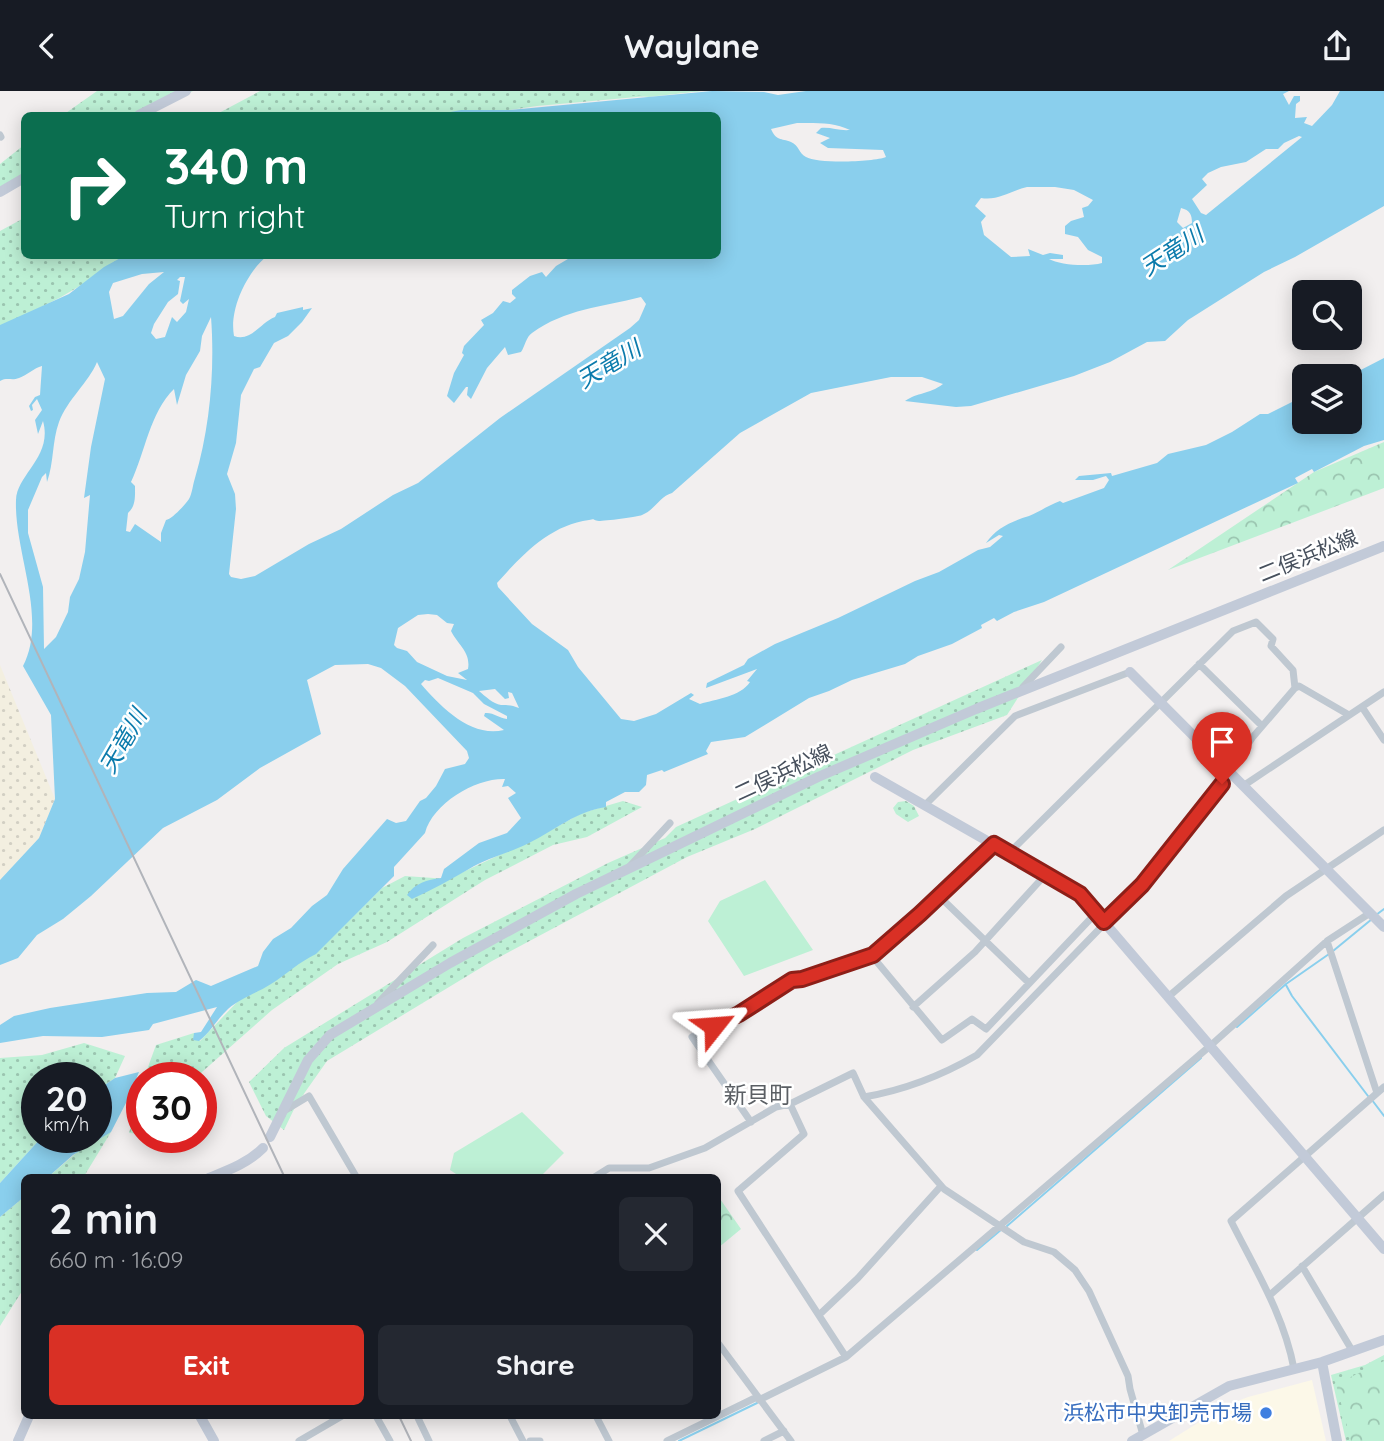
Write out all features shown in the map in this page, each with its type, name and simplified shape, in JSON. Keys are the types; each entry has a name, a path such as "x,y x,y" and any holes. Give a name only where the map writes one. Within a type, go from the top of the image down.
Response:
{"street":[{"path":"145,112 186,91"},
{"path":"0,192 21,180"},
{"name":"二俣浜松線","path":"270,1137 308,1060 330,1035 450,963 576,894 818,777 976,709 1384,546"},
{"path":"1009,853 1233,631 1256,622 1273,639 1270,646 1293,670 1295,688"},
{"path":"1016,694 1062,647"},
{"path":"1199,664 1262,726"},
{"path":"925,805 1015,716 1130,672 1384,927"},
{"path":"864,1097 898,1091 959,1066 976,1055 1142,885 1216,792 1228,771 1262,726 1295,688 1299,686 1349,715"},
{"path":"1243,786 1384,692"},
{"path":"1362,707 1384,740"},
{"path":"876,777 1080,894 1384,1249"},
{"path":"627,870 670,823"},
{"path":"1168,997 1286,896 1384,830"},
{"path":"751,1122 692,1037 739,1014 792,980 873,955 994,844"},
{"path":"913,1007 986,940 1046,874"},
{"path":"939,896 1029,983"},
{"path":"873,955 942,1040 972,1019 986,1029 1096,913"},
{"path":"721,1415 846,1357 1210,1046 1327,941 1370,913"},
{"path":"1327,941 1373,1097"},
{"path":"374,1008 433,945"},
{"path":"599,1174 609,1168 649,1168 705,1149 776,1107 790,1104 853,1073 864,1097 942,1186 1024,1242 1062,1257 1075,1271 1089,1291 1128,1376 1143,1435"},
{"path":"1294,1369 1290,1348 1271,1294 1257,1273 1231,1221 1384,1087"},
{"path":"284,1111 309,1096 355,1174"},
{"path":"790,1104 804,1134 738,1191 846,1357"},
{"path":"219,1174 254,1157 263,1148"},
{"path":"819,1315 858,1278 942,1186"},
{"path":"1271,1294 1384,1195"},
{"path":"1302,1266 1353,1352"},
{"path":"1132,1441 1229,1386 1322,1362 1384,1340"},
{"path":"721,1347 791,1441"},
{"path":"1322,1362 1337,1441"},
{"path":"18,1441 28,1419"},
{"path":"202,1419 214,1441"},
{"path":"299,1441 337,1419"},
{"path":"378,1419 390,1441"},
{"path":"418,1419 429,1441"},
{"path":"512,1419 523,1441"},
{"path":"598,1419 609,1441"},
{"path":"667,1441 714,1419"},
{"path":"764,1441 784,1431"},
{"path":"530,1441 540,1441"}],"shaded area":[{"name":"浜松市中央卸売市場","path":"1312,1380 1326,1441 1169,1441 1225,1406"}],"green space":[{"path":"97,91 193,91 152,112 67,112"},
{"path":"260,91 703,91 496,112 221,112"},
{"path":"597,91 700,91 649,97"},
{"path":"21,147 21,181 0,192 0,164"},
{"path":"21,220 21,259 126,259 61,297 0,328 0,231"},
{"path":"1384,442 1384,488 1168,570 1314,472"},
{"path":"1042,660 1007,715 913,750 755,829 687,857 492,961 327,1061 296,1105 284,1130 266,1116 249,1082 284,1048 463,938 608,863 665,838 676,827"},
{"path":"623,801 642,807 587,837 553,845 485,880 387,942 338,964 272,1010 213,1062 150,1062 156,1045 194,1033 200,1041 239,1000 323,946 382,888 405,876 448,879 582,813"},
{"path":"906,801 914,806 919,816 908,822 896,814 893,808 898,802"},
{"path":"765,880 813,950 744,976 708,921 720,901"},
{"path":"84,1043 125,1056 112,1080 112,1062 21,1062 21,1153 27,1153 0,1183 0,1058 42,1055"},
{"path":"522,1112 564,1153 543,1174 456,1174 450,1170 454,1153"},
{"path":"76,1153 98,1153 85,1174 52,1174"},
{"path":"21,1200 21,1293 0,1326 0,1217"},
{"path":"721,1200 741,1229 721,1246"},
{"path":"1384,1355 1384,1441 1346,1441 1331,1375 1365,1365"},
{"path":"1384,1361 1384,1441 1351,1441 1336,1384"}],"sand":[{"path":"0,665 55,799 39,838 0,880"}],"water":[{"name":"天竜川","path":"712,91 764,92 778,95 806,91 1289,91 1283,94 1289,105 1294,96 1300,96 1300,101 1296,104 1295,118 1307,117 1304,123 1312,126 1332,105 1340,91 1384,91 1384,206 1264,272 1188,320 1165,341 1147,342 1110,362 1074,376 971,406 956,407 905,401 943,384 922,377 891,377 811,393 740,433 647,513 628,518 599,521 593,519 575,523 538,543 516,562 497,583 498,587 532,624 568,650 578,667 621,719 634,721 656,714 691,693 694,695 689,699 700,704 740,691 750,682 747,681 757,669 706,688 707,683 744,665 748,659 775,644 838,618 939,572 978,550 990,547 1003,536 999,535 986,543 1005,526 1060,501 1063,503 1104,488 1109,480 1106,476 1093,480 1075,480 1079,476 1111,473 1112,476 1157,463 1168,454 1206,445 1260,414 1268,414 1292,402 1292,434 1362,434 1362,369 1384,358 1384,440 1364,446 1314,472 1312,469 1295,478 1298,483 1044,602 997,621 994,618 981,625 982,628 952,644 918,656 905,664 852,680 809,698 745,737 711,742 706,751 708,754 664,772 662,770 647,775 646,785 639,792 625,792 606,802 606,807 576,817 529,843 476,865 412,899 407,895 418,885 441,878 444,869 479,843 507,833 521,818 508,798 516,793 508,786 502,787 505,779 481,783 457,794 437,812 425,833 394,867 394,876 316,954 233,1005 199,1041 193,1040 194,1033 201,1032 217,1007 153,1024 149,1030 102,1037 43,1036 0,1043 0,1025 14,1016 147,993 176,992 196,980 211,986 258,966 263,952 273,939 291,928 327,895 343,869 387,819 396,823 406,821 420,801 436,786 445,769 465,764 469,758 467,751 405,686 381,668 368,664 335,665 307,680 321,734 260,768 217,800 163,828 91,896 63,919 37,935 18,958 0,965 0,880 39,838 55,799 51,715 23,666 30,647 32,627 16,500 22,482 43,445 43,421 38,434 35,420 42,410 37,399 32,405 33,410 31,411 29,406 35,397 40,395 42,366 19,378 0,381 0,325 69,294 119,259 264,259 246,281 241,292 234,314 234,336 250,334 277,313 303,307 303,310 312,308 288,336 274,343 260,367 254,369 241,395 236,443 227,474 235,494 236,509 229,574 241,579 255,576 418,483 500,418 630,328 639,320 646,304 641,297 584,310 545,325 530,335 521,352 508,355 505,347 487,368 471,399 467,395 466,387 454,403 447,396 454,373 464,355 464,346 484,325 481,320 493,313 503,301 510,303 516,298 512,290 530,276 542,272 546,277 556,266 568,259 721,259 721,112 451,112 510,110","holes":["797,123 824,123 850,130 821,128 816,133 830,138 820,143 828,148 883,150 886,157 821,161 804,156 794,143 779,139 771,129","1302,137 1206,215 1201,213 1192,199 1207,185 1202,179 1208,173 1221,167 1246,162 1266,149 1278,149 1284,143","1027,187 1074,190 1093,200 1082,208 1084,217 1065,226 1065,234 1078,237 1088,250 1102,257 1102,263 1060,263 1049,259 1063,259 1063,255 1043,255 1028,249 1030,256 1011,257 984,235 981,222 986,216 975,206 981,198 993,198","1181,208 1191,215 1192,220 1192,223 1183,228 1177,222","164,272 149,284 123,316 114,319 109,292 113,283 142,274","185,277 180,301 183,304 189,299 186,312 177,322 172,317 165,337 156,339 151,333 154,324 168,302 178,294 180,281 177,280","211,317 210,398 200,459 190,497 166,520 161,542 135,524 130,532 126,531 128,513 135,497 135,486 131,482 159,409 174,389 177,405 186,375 200,351 202,336","97,362 105,379 84,498 90,495 85,552 79,579 70,597 68,612 56,637 44,649 43,587 28,533 28,510 46,473 47,482 59,422","418,615 437,615 447,623 454,624 451,631 468,658 468,669 458,673 467,680 447,676 417,662 407,651 394,645 398,628","438,678 473,693 484,704 507,716 507,719 488,713 484,716 504,730 480,729 447,711 421,684 425,680","495,689 505,699 509,698 508,692 512,693 519,708 498,704 479,691"]},
{"path":"126,1075 126,1103 112,1130 112,1080"},
{"path":"27,1153 76,1153 52,1174 21,1174 21,1200 0,1217 0,1183"}],"waterway":[{"path":"1376,915 1384,909"},
{"path":"1333,951 1372,919"},
{"path":"1237,1027 1286,984 1329,954"},
{"path":"1286,985 1368,1096"},
{"path":"1007,1226 1201,1058"},
{"path":"1372,1100 1384,1116"},
{"path":"977,1250 1002,1229"},
{"path":"679,1441 757,1403"}],"railway":[{"path":"0,574 283,1174"},
{"path":"400,1419 411,1441"}],"place":[{"name":"浜松市中央卸売市場","path":"1266,1413"}],"district":[{"name":"新貝町","path":"758,1095"}],"route":[{"path":"714,1026 739,1014 792,980 873,955 994,844 1080,894 1104,922 1142,885 1222,784"}]}
